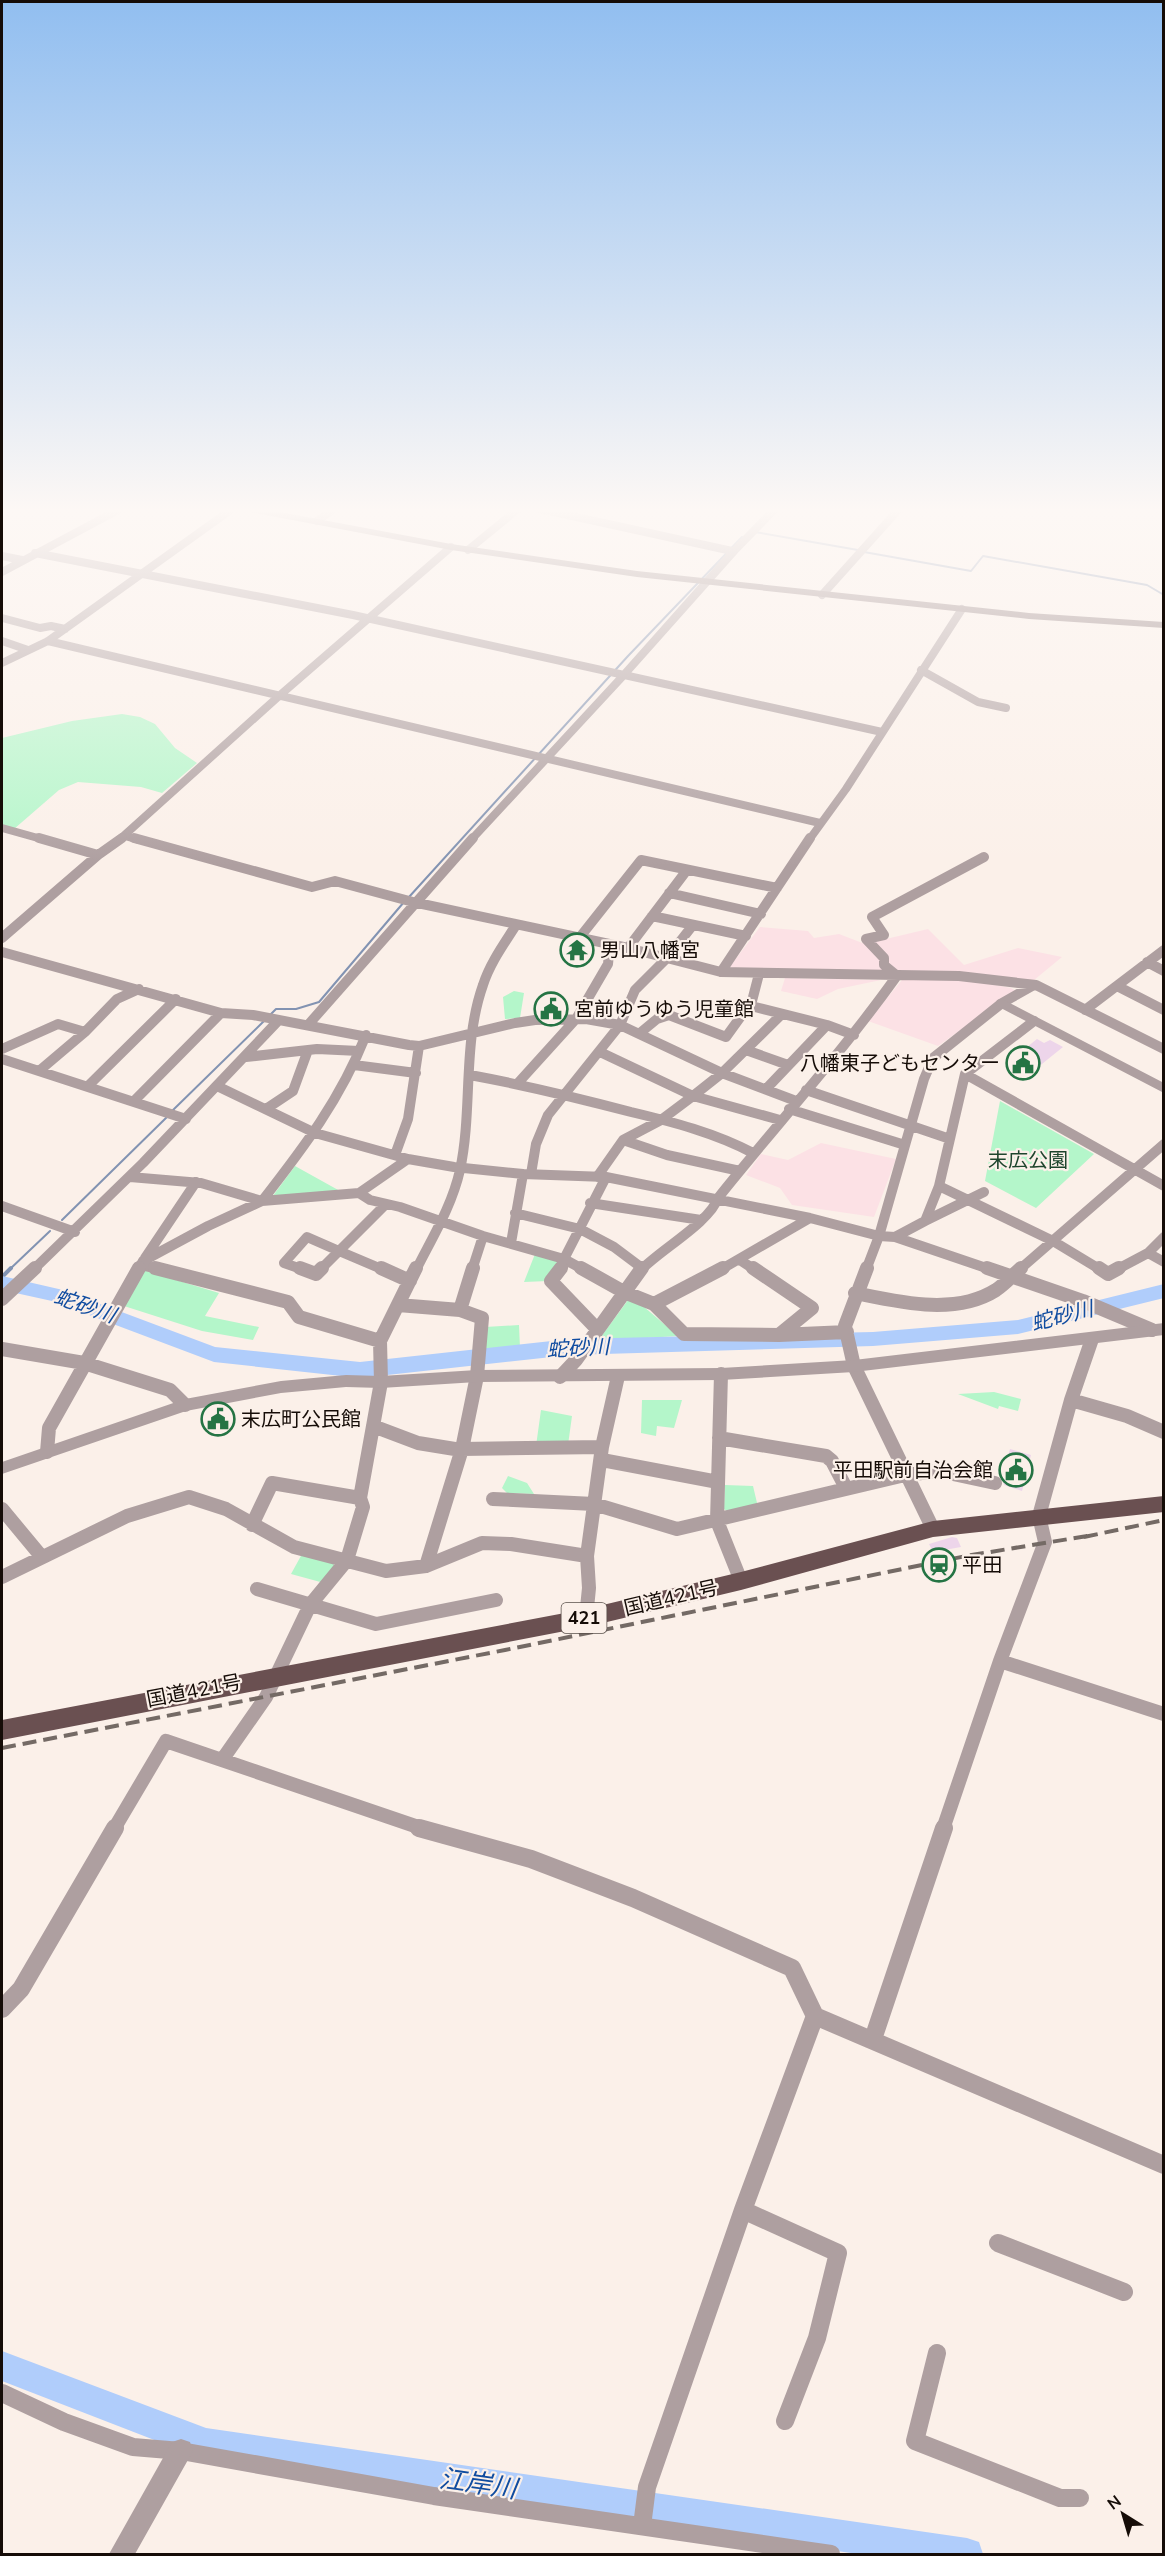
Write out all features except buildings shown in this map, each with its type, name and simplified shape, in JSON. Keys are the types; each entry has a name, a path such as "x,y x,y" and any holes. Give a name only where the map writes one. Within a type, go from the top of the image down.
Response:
{"highway":[{"name":"国道421号","path":"2,1730 277,1675 586,1618 741,1581 933,1529 1164,1504"}],"street":[{"path":"2,938 98,855 125,836 357,628"},
{"path":"406,628 882,732"},
{"path":"308,1025 413,902 624,675 664,628"},
{"path":"721,972 820,823 846,789 949,628"},
{"path":"2,663 48,641 65,629"},
{"path":"2,641 28,650"},
{"path":"48,641 820,823"},
{"path":"921,670 978,702 1006,708"},
{"path":"2,828 98,855"},
{"path":"125,836 312,886 335,881 413,902 580,937 721,972 959,976 1036,985 1164,1049"},
{"path":"895,974 884,966 884,958 866,939 884,935 872,917 984,857"},
{"path":"580,937 641,860 777,888"},
{"path":"628,948 687,870"},
{"path":"669,893 761,914"},
{"path":"652,916 746,936"},
{"path":"222,1760 266,1697 310,1605 347,1560 363,1507 360,1498 381,1382 380,1341 454,1193 462,1167 472,1033 481,987 516,925"},
{"path":"511,1243 515,1213 536,1144 548,1115 620,1025 635,990 667,958 693,925"},
{"path":"518,1083 576,1019 608,964 610,944"},
{"path":"1085,1010 1164,950"},
{"path":"2,952 222,1013 253,1015 419,1046 535,1020 576,1019 620,1025 722,1073 766,1089 792,1105 905,1145"},
{"path":"1147,963 1164,971"},
{"path":"640,1034 657,1019 669,1016 726,1037 751,1006 757,993 759,974"},
{"path":"560,1377 576,1360 642,1268 701,1220 716,1203 717,1198 792,1105 854,1035 896,976 895,974"},
{"path":"933,1529 905,1475 853,1359 845,1326 855,1293 879,1236 924,1079 933,1058 1002,1003 1036,985"},
{"path":"1117,986 1164,1010"},
{"path":"39,1071 85,1032 117,999 139,989"},
{"path":"88,1086 176,999"},
{"path":"1002,1003 1164,1089"},
{"path":"751,1006 827,1025 854,1035"},
{"path":"134,1101 222,1013"},
{"path":"597,1329 551,1281 566,1260 601,1177 623,1140 661,1120 693,1096 722,1073 782,1014"},
{"path":"2,1299 75,1232 130,1177 278,1021"},
{"path":"925,1221 939,1186 965,1074 1034,1021"},
{"path":"2,1049 58,1024 85,1032"},
{"path":"766,1089 827,1025"},
{"path":"262,1201 315,1133 354,1065 366,1035"},
{"path":"395,1155 408,1119 419,1046"},
{"path":"246,1056 308,1050 359,1051"},
{"path":"266,1109 293,1091 308,1050"},
{"path":"746,1050 788,1065"},
{"path":"600,1052 693,1096 780,1120"},
{"path":"2,1059 186,1119"},
{"path":"354,1065 416,1073"},
{"path":"965,1074 1164,1186"},
{"path":"470,1075 564,1094 727,1138 753,1153"},
{"path":"217,1086 315,1133 408,1159 527,1174 601,1177 717,1198 879,1236 895,1237 1012,1276 1158,1329"},
{"path":"806,1090 910,1127 950,1138"},
{"path":"623,1140 667,1155 740,1171"},
{"path":"855,1293 908,1304 971,1302 1002,1288 1012,1276 1164,1144"},
{"path":"142,1263 208,1226 262,1201 359,1193 408,1159"},
{"path":"130,1177 196,1182 262,1201"},
{"path":"47,1452 49,1428 84,1363 142,1263 196,1182"},
{"path":"939,1186 1053,1241 1108,1274 1148,1253 1164,1238"},
{"path":"895,1237 984,1192"},
{"path":"359,1193 370,1200 566,1260 624,1292 654,1304 684,1334 847,1335"},
{"path":"590,1203 701,1220"},
{"path":"386,1204 339,1251 410,1281"},
{"path":"2,1206 75,1232"},
{"path":"515,1213 580,1229 614,1247 642,1268"},
{"path":"654,1304 740,1260 810,1218"},
{"path":"460,1310 483,1236"},
{"path":"1148,1253 1164,1262"},
{"path":"740,1260 812,1308 779,1335"},
{"path":"142,1263 288,1302 299,1317 380,1341"},
{"path":"398,1305 460,1310 482,1318 477,1376 461,1450 426,1566"},
{"path":"2,1468 185,1405 281,1388 346,1381 381,1382 477,1376 721,1374 853,1359 1092,1339 1158,1329"},
{"path":"873,2039 1000,1661 1045,1542 1040,1516 1071,1400 1092,1339"},
{"path":"2,1348 84,1363 170,1390 185,1405"},
{"path":"721,1374 717,1521 741,1581"},
{"path":"586,1618 589,1588 587,1556 602,1453 618,1376"},
{"path":"1071,1400 1127,1416 1164,1432"},
{"path":"373,1426 418,1443 461,1450 602,1453 718,1482"},
{"path":"719,1438 826,1456 832,1461 846,1488"},
{"path":"493,1499 594,1504 677,1529 905,1475 939,1471 995,1483"},
{"path":"252,1525 272,1483 360,1498"},
{"path":"2,1576 127,1516 189,1497 226,1509 294,1547 386,1571 426,1566 482,1543 511,1544 587,1556"},
{"path":"2,1509 41,1556"},
{"path":"257,1589 376,1624 495,1600"},
{"path":"1000,1661 1164,1714"},
{"path":"2,2009 21,1989 166,1741 402,1823 531,1859 633,1898 792,1968 815,2016 1164,2165"},
{"path":"644,2513 651,2475 743,2210 815,2016"},
{"path":"743,2210 838,2253 818,2338 785,2421"},
{"path":"998,2243 1124,2292"},
{"path":"937,2353 915,2441 1060,2498 1080,2498"},
{"path":"2,2393 64,2422 133,2447 181,2451 434,2496 644,2513 831,2554"},
{"path":"121,2554 181,2451"}],"shaded area":[{"path":"760,927 808,931 814,938 839,934 865,944 928,929 964,965 1018,948 1062,957 1028,985 728,969"},
{"path":"956,977 1016,991 938,1046 868,1021 902,980"},
{"path":"785,978 881,980 838,989 817,999 781,991"},
{"path":"821,1143 896,1159 874,1217 792,1205 780,1188 746,1175 761,1154 788,1160"}],"green space":[{"path":"122,714 140,717 155,724 175,748 197,763 162,793 141,787 78,782 59,790 14,829 2,827 2,738 72,721"},
{"path":"514,991 524,993 520,1018 505,1019 503,997"},
{"name":"末広公園","path":"1000,1101 1094,1154 1036,1208 985,1181"},
{"path":"295,1166 340,1191 272,1197"},
{"path":"535,1254 558,1262 548,1281 524,1282"},
{"path":"143,1270 219,1293 205,1316 259,1327 253,1340 202,1331 124,1306"},
{"path":"628,1300 636,1300 678,1336 598,1341"},
{"path":"519,1325 520,1348 486,1350 485,1327"},
{"path":"994,1392 1021,1399 1018,1411 999,1406 998,1409 958,1394"},
{"path":"642,1400 682,1400 674,1428 657,1426 656,1436 641,1433"},
{"path":"541,1410 572,1416 568,1445 536,1446"},
{"path":"508,1476 527,1483 534,1494 507,1493 502,1488"},
{"path":"725,1485 753,1486 758,1507 731,1514 724,1509"},
{"path":"302,1554 333,1561 335,1569 324,1583 291,1574"}],"waterway":[{"path":"409,897 655,628"},
{"path":"269,1016 276,1009 296,1009 319,1002 404,902"},
{"path":"172,1111 264,1021"},
{"path":"62,1220 168,1116"},
{"path":"9,1270 50,1231"},
{"path":"2,1277 9,1270"},
{"name":"蛇砂川","path":"2,1283 56,1295 214,1354 360,1370 570,1347 873,1339 1018,1327 1164,1291"},
{"name":"江岸川","path":"2,2366 206,2444 967,2554"}],"railway":[{"path":"1084,1537 1164,1520"},
{"path":"2,1748 505,1650 966,1556 1093,1535"}],"place":[{"name":"男山八幡宮","path":"577,950"},
{"name":"宮前ゆうゆう児童館","path":"551,1009"},
{"name":"八幡東子どもセンター","path":"1023,1063"},
{"name":"末広町公民館","path":"218,1419"},
{"name":"平田駅前自治会館","path":"1016,1470"},
{"name":"平田","path":"939,1565"}]}
